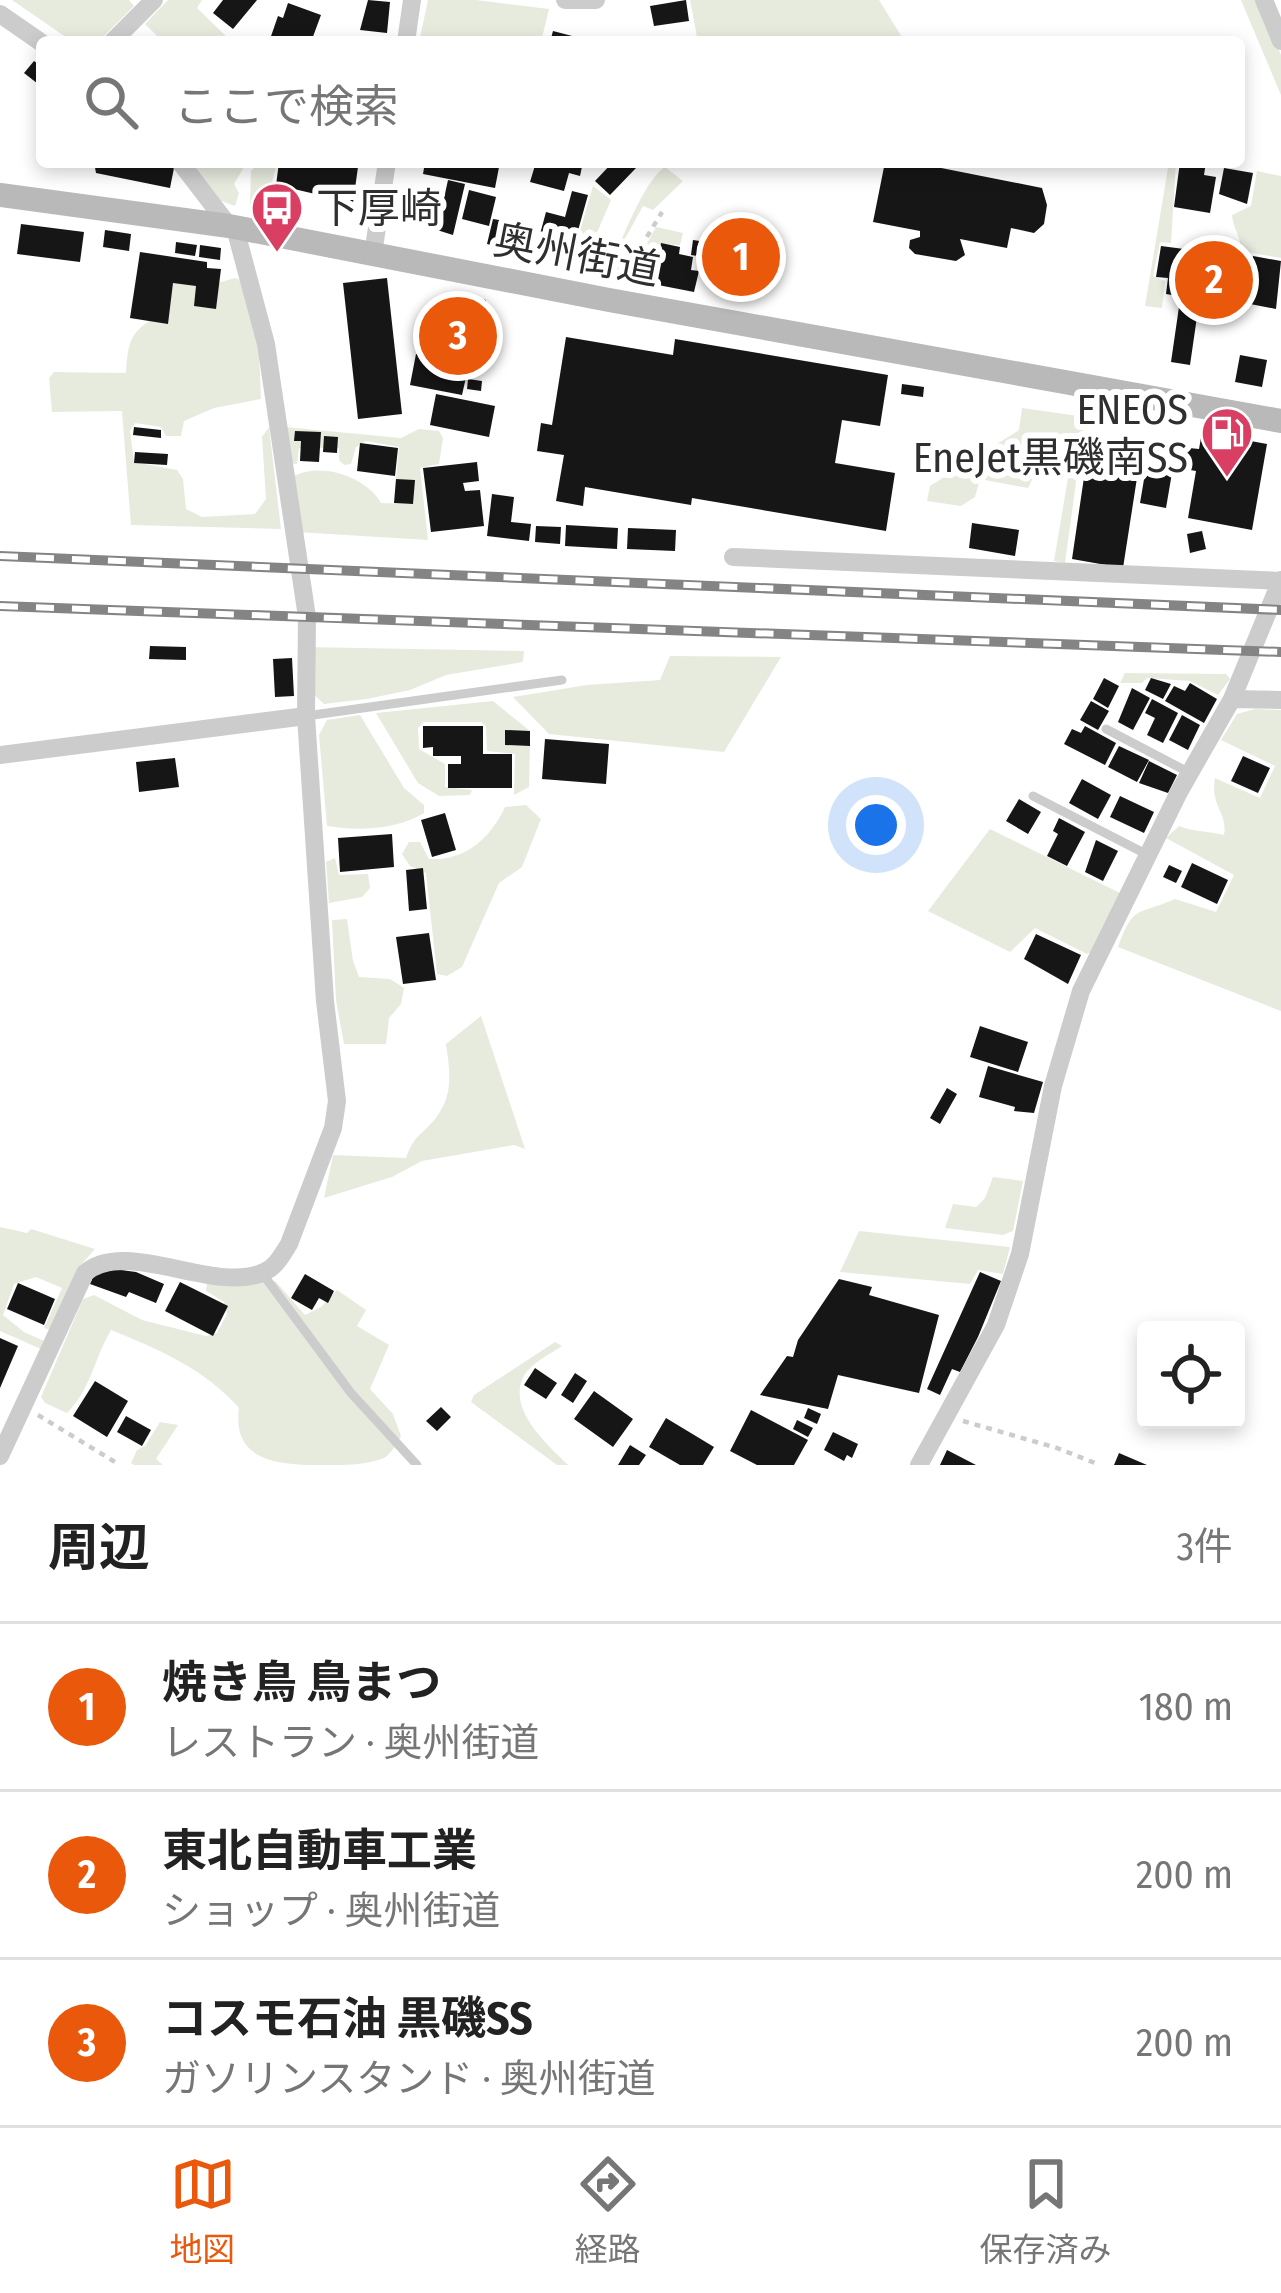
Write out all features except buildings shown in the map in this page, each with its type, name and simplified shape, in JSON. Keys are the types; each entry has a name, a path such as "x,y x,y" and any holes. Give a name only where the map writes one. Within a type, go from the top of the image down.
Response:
{"main road":[{"name":"奥州街道","path":"0,195 232,227 1281,421"}],"street":[{"path":"118,36 154,0"},
{"path":"407,36 412,0"},
{"path":"566,0 596,0"},
{"path":"1264,0 1281,41"},
{"path":"0,14 36,39"},
{"path":"0,1456 85,1274 94,1265 106,1260 238,1277 262,1273 278,1262 326,1147 338,1101 325,1001 306,716 307,617 266,344 232,227 185,168"},
{"path":"373,254 386,168"},
{"path":"734,557 1281,581 1232,699 1190,772 1081,991 1053,1086 1020,1254 995,1325 919,1465"},
{"path":"1232,699 1281,700"},
{"path":"0,755 306,716"}],"lane":[{"path":"306,716 562,680"},
{"path":"1106,728 1190,772"},
{"path":"1033,796 1148,855"},
{"path":"262,1273 351,1394 417,1465"}],"path":[{"path":"609,300 662,212"},
{"path":"23,1406 120,1465"},
{"path":"947,1416 1100,1465"}],"shaded area":[{"path":"12,0 129,0 134,6 104,36 64,36"},
{"path":"168,0 202,0 197,8 226,36 157,36 145,24"},
{"path":"428,0 549,9 542,36 420,36"},
{"path":"690,0 879,0 901,36 697,36"},
{"path":"1241,0 1258,0 1281,55 1281,95"},
{"path":"193,168 243,169 234,184 239,193 235,206 221,201"},
{"path":"276,168 266,208 250,205 251,171"},
{"path":"666,168 683,181 653,210 643,206 621,246 619,258 625,261 620,272 611,269 641,198"},
{"path":"1168,168 1176,168 1171,243 1160,242 1153,276 1165,281 1162,308 1145,306"},
{"path":"1257,171 1281,176 1281,258 1241,251 1232,215 1251,206"},
{"path":"593,186 611,200 584,263 578,267 570,265"},
{"path":"656,227 683,233 680,245 659,244 648,283 628,279"},
{"path":"186,274 214,284 235,278 243,281 259,352 261,399 214,408 184,421 181,436 166,436 161,427 135,423 130,431 134,462 177,470 183,479 186,509 202,517 255,514 266,499 262,437 269,427 281,529 131,525 122,411 52,412 49,378 54,372 126,373 132,338 159,316 160,288"},
{"path":"1022,408 1085,417 1065,563 1054,561 1068,478 1034,475 1028,488 980,479 975,497 961,506 927,501 930,486 1019,430"},
{"path":"285,427 401,438 419,429 439,431 443,438 439,464 420,468 428,540 296,532 292,477 303,472 341,474 365,485 381,503 413,504 414,481 396,479 399,447 366,441 356,447 351,464 339,460 339,448 299,448 297,464 289,463"},
{"path":"306,647 524,651 523,662 446,675 410,690 324,704 311,692"},
{"path":"670,656 781,657 724,752 549,734 513,697 660,680"},
{"path":"1125,673 1226,674 1230,679 1218,695 1190,681 1147,678 1142,683 1120,683"},
{"path":"493,701 530,731 506,731 506,745 530,746 529,787 514,795 515,754 487,751 486,726 481,722 424,722 418,728 419,749 445,764 445,787 472,790 470,795 439,796 418,783 376,713"},
{"path":"1281,710 1281,1011 1118,947 1128,924 1144,910 1175,899 1216,912 1234,875 1166,838 1179,826 1224,835 1215,778 1260,798 1275,766 1221,740 1237,714"},
{"path":"360,715 404,788 424,805 424,813 377,828 327,826 319,735 327,720"},
{"path":"526,805 541,819 522,867 499,883 462,967 447,976 437,974 426,873 410,866 402,854 409,842 420,842 429,859 465,852 492,829 505,807"},
{"path":"990,829 1122,894 1093,951 1087,954 1035,928 1010,952 928,911"},
{"path":"335,858 339,875 368,874 370,888 362,897 329,903 326,862"},
{"path":"347,919 359,977 390,979 404,988 401,1004 389,1018 386,1044 344,1044 336,1000 332,920"},
{"path":"481,1016 525,1149 514,1145 422,1161 392,1177 324,1198 333,1155 406,1158 445,1101 446,1044"},
{"path":"993,1177 1023,1181 1013,1231 1003,1235 945,1228 953,1204 976,1207"},
{"path":"0,1227 27,1233 31,1229 95,1249 79,1267 50,1330 44,1328 62,1288 36,1277 14,1284 3,1315 44,1341 41,1349 0,1331"},
{"path":"859,1231 1010,1247 1003,1274 978,1270 970,1284 840,1272"},
{"path":"245,1271 276,1282 305,1315 337,1290 366,1310 357,1326 389,1345 370,1389 393,1414 401,1436 387,1456 342,1465 264,1458 243,1441 239,1408 212,1382 111,1330 82,1394 67,1413 41,1397 83,1299 94,1295 142,1320 206,1336 217,1333 227,1314 224,1302 206,1291 207,1283"},
{"path":"555,1342 562,1346 524,1376 520,1401 532,1425 568,1465 557,1465 471,1402 474,1395"},
{"path":"160,1422 178,1425 156,1459 163,1465 134,1465 137,1450 145,1446"}],"railway":[{"path":"0,556 1281,610"},
{"path":"0,606 1281,652"}],"place":[{"name":"下厚崎","path":"277,254"},
{"name":"焼き鳥 鳥まつ","path":"741,257"},
{"name":"東北自動車工業","path":"1214,280"},
{"name":"コスモ石油 黒磯SS","path":"458,336"},
{"name":"ENEOS EneJet黒磯南SS","path":"1227,479"}]}
